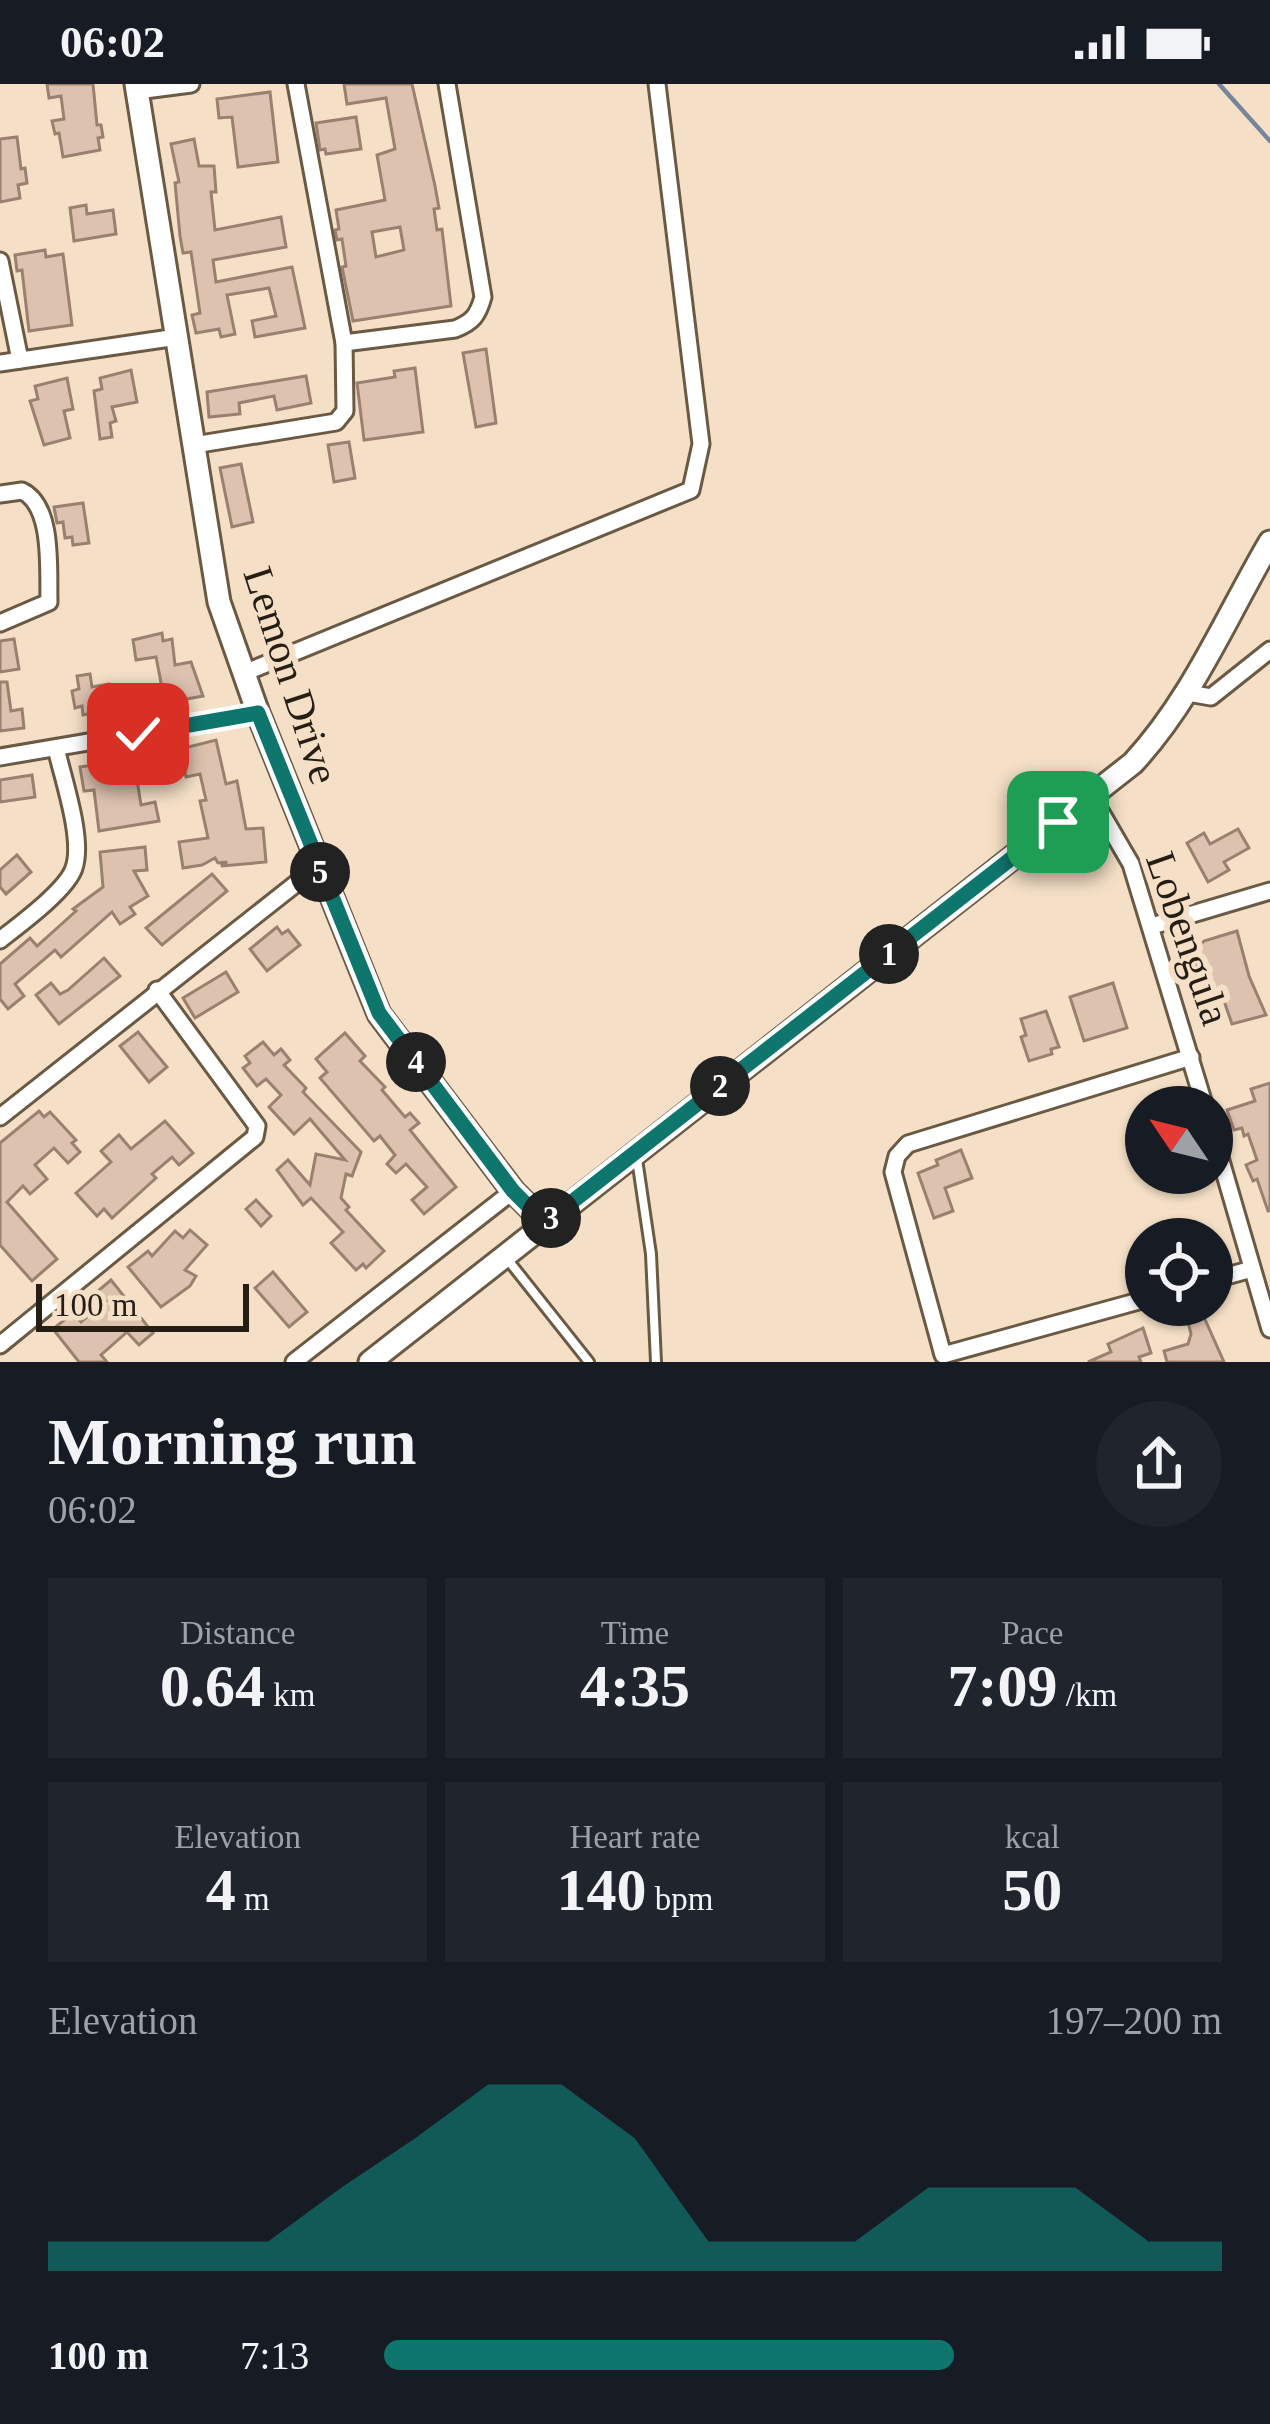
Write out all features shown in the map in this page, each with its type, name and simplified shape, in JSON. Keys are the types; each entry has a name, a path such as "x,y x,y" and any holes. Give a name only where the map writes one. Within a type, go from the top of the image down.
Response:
{"street":[{"path":"137,87 190,84"},
{"path":"194,445 341,418 346,402 344,343 296,84"},
{"path":"344,343 455,329 467,325 480,310 482,297 447,84"},
{"path":"244,673 691,490 701,444 657,84"},
{"name":"Lemon Drive","path":"137,87 219,602 258,713 379,1013 513,1191 545,1223"},
{"path":"0,261 20,360"},
{"path":"0,363 177,337"},
{"path":"0,494 22,491 38,505 49,602 0,622"},
{"path":"370,1362 1092,796 1148,747 1188,693 1270,542"},
{"path":"1188,693 1211,697 1270,650"},
{"path":"0,757 258,713"},
{"path":"0,940 66,881 75,865 77,846 56,748"},
{"name":"Lobengula","path":"1092,796 1131,864 1199,1086"},
{"path":"0,1117 317,866"},
{"path":"1152,926 1270,890"},
{"path":"0,1346 255,1137 257,1126 157,990"},
{"path":"1125,1305 943,1355 892,1172 908,1144 1191,1057"},
{"path":"294,1362 513,1191"},
{"path":"1231,1194 1270,1329"},
{"path":"1233,1274 1252,1268"}],"lane":[{"path":"636,1151 651,1254 656,1362"},
{"path":"504,1256 589,1362"}],"building":[{"path":"47,84 93,84 97,125 103,137 98,138 100,150 63,157 52,121 64,119 61,96 49,98"},
{"path":"344,84 412,84 439,208 434,209 437,230 442,229 451,306 353,321 342,267 346,266 342,239 337,240 335,230 339,229 336,210 385,200 377,155 395,149 386,98 347,104","holes":["400,227 404,250 376,257 372,232"]},
{"path":"270,92 278,162 238,167 232,117 219,118 217,99"},
{"path":"356,117 361,149 326,154 325,149 320,150 316,123"},
{"path":"17,137 27,183 18,185 20,198 0,202 0,139"},
{"path":"194,139 199,166 214,166 215,230 281,217 286,247 213,260 216,282 292,267 305,328 255,337 252,321 276,316 269,288 227,295 235,334 221,337 219,329 196,333 192,315 200,313 191,252 183,253 180,236 175,183 179,182 171,144"},
{"path":"86,205 87,214 113,210 116,234 74,241 70,208"},
{"path":"45,250 46,257 63,254 72,325 29,331 22,270 17,271 15,255"},
{"path":"486,349 496,423 476,427 463,353"},
{"path":"415,368 423,432 364,440 357,383 395,377 394,371"},
{"path":"131,370 137,402 112,407 116,421 110,423 112,437 100,439 94,391 102,389 100,378"},
{"path":"306,376 311,403 277,410 274,396 239,403 240,414 209,417 207,392"},
{"path":"67,378 73,409 64,411 70,438 44,445 30,401 38,399 35,386"},
{"path":"349,442 355,478 334,482 328,445"},
{"path":"241,464 253,522 232,527 220,468"},
{"path":"83,503 89,543 73,545 72,537 65,538 63,522 57,523 54,507"},
{"path":"162,633 163,641 172,639 175,665 191,662 203,696 165,703 156,657 136,660 133,640"},
{"path":"14,639 19,669 0,672 0,641"},
{"path":"90,674 92,687 109,684 114,715 98,718 97,712 83,715 82,706 75,708 72,691 79,689 77,676"},
{"path":"0,682 7,682 11,711 22,709 24,728 0,731"},
{"path":"216,740 226,784 237,781 246,829 263,828 266,862 221,866 227,862 218,863 215,858 183,868 179,842 208,838 200,774 186,777 180,749"},
{"path":"146,757 150,777 137,780 141,805 155,802 159,821 99,831 94,790 84,791 80,767"},
{"path":"32,775 35,797 0,802 0,780"},
{"path":"1238,829 1249,848 1224,862 1229,870 1208,882 1187,843 1204,833 1210,844"},
{"path":"145,847 147,870 134,871 148,896 130,907 135,914 120,924 112,912 61,957 55,950 15,984 24,996 8,1009 0,999 0,964 30,938 37,946 103,887 100,852"},
{"path":"17,855 31,872 6,894 0,887 0,870"},
{"path":"212,874 227,891 162,945 146,928"},
{"path":"277,927 282,934 288,930 300,945 267,971 250,949"},
{"path":"1237,931 1266,1015 1232,1024 1223,998 1214,1001 1208,977 1200,979 1190,956 1204,941"},
{"path":"104,958 120,976 59,1024 36,995 51,983 60,994 68,990"},
{"path":"226,972 238,992 195,1018 183,998"},
{"path":"1113,983 1127,1028 1084,1041 1070,997"},
{"path":"1046,1011 1059,1047 1029,1061 1021,1019"},
{"path":"138,1032 167,1067 149,1082 120,1046"},
{"path":"345,1033 365,1056 360,1061 385,1087 382,1090 405,1117 410,1113 419,1123 410,1130 456,1187 424,1214 412,1200 427,1187 406,1164 396,1173 387,1164 395,1155 380,1136 374,1141 320,1078 327,1072 316,1059"},
{"path":"263,1042 274,1055 281,1049 290,1060 284,1065 306,1088 303,1092 361,1152 352,1176 346,1174 341,1198 349,1207 346,1210 384,1251 366,1268 363,1264 356,1270 331,1243 343,1232 311,1198 303,1205 277,1170 288,1160 310,1185 316,1154 345,1160 310,1119 294,1134 269,1107 281,1095 266,1079 257,1086 243,1068 250,1063 245,1056"},
{"path":"1270,1083 1268,1211 1257,1179 1253,1181 1246,1165 1257,1160 1248,1134 1233,1127 1233,1108 1255,1101 1251,1089"},
{"path":"39,1111 44,1117 50,1112 76,1140 72,1143 80,1152 68,1163 54,1148 35,1165 47,1179 30,1194 23,1186 7,1202 57,1259 32,1281 0,1245 0,1143"},
{"path":"165,1121 193,1153 179,1165 172,1157 112,1218 104,1209 97,1216 76,1193 111,1162 101,1151 119,1135 131,1149"},
{"path":"961,1150 972,1178 945,1188 953,1211 934,1218 918,1173"},
{"path":"256,1200 271,1216 261,1226 246,1209"},
{"path":"190,1230 207,1245 185,1270 196,1276 161,1307 128,1267 148,1251 152,1256 175,1231 183,1238"},
{"path":"273,1272 307,1312 289,1327 255,1288"},
{"path":"111,1280 153,1333 139,1345 127,1332 101,1355 107,1362 79,1362 53,1329 73,1313 81,1322 106,1301 98,1291"},
{"path":"1189,1326 1208,1326 1224,1362 1167,1362 1164,1351 1188,1344"},
{"path":"1143,1328 1151,1353 1139,1357 1141,1362 1088,1362 1111,1352 1108,1344"}],"waterway":[{"path":"1219,84 1270,141"}],"route":[{"path":"138,734 258,713 379,1013 513,1191 545,1223 1058,822"}]}
